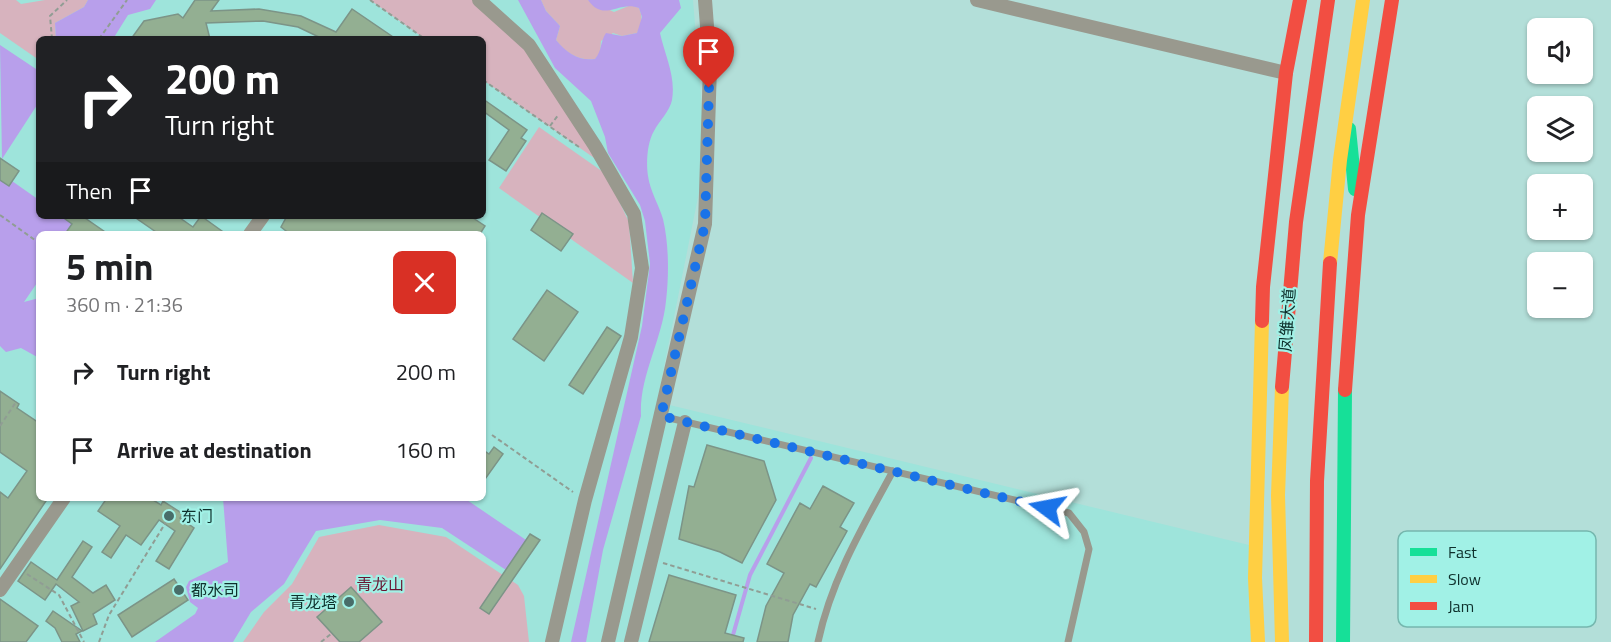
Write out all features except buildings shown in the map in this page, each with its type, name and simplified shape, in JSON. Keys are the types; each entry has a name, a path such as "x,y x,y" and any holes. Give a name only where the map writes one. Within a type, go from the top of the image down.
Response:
{"street":[{"path":"480,0 529,45 562,94 634,214 642,268 631,337 585,500 552,642"},
{"path":"608,642 705,224 710,66 705,0"},
{"path":"977,0 1286,73"},
{"path":"1258,642 1255,578 1263,287 1286,73 1300,0"},
{"name":"凤雏大道","path":"1282,642 1279,448 1290,277 1315,74 1328,0"},
{"path":"1317,640 1317,445 1327,280 1346,105 1363,0"},
{"path":"1342,642 1341,443 1358,216 1392,0"},
{"path":"1346,105 1358,216"},
{"path":"632,642 685,422"},
{"path":"0,590 62,501"}],"lane":[{"path":"661,416 1069,513 1084,532 1089,549 1068,642"},
{"path":"818,642 825,611 852,547 893,471"}],"path":[{"path":"52,36 50,16 67,0"},
{"path":"101,36 127,0"},
{"path":"370,0 421,36"},
{"path":"486,82 588,154"},
{"path":"0,215 36,241"},
{"path":"0,426 16,402"},
{"path":"492,435 585,500"},
{"path":"99,642 109,615 174,508"},
{"path":"651,560 825,611"},
{"path":"16,566 59,595 84,642"},
{"path":"323,641 332,633"}],"shaded area":[{"path":"0,0 693,0 706,157 657,402 1249,545 1251,642 0,642"},
{"path":"88,0 156,0 150,9 128,15 115,36 56,36 55,23 84,7"},
{"path":"518,0 541,0 546,11 560,26 556,40 564,49 583,59 595,59 606,33 622,36 637,33 642,17 639,8 632,6 606,11 594,7 588,0 679,0 681,8 660,33 673,91 669,108 652,136 647,159 649,182 663,219 666,239 668,271 664,316 647,373 641,401 641,416 603,550 586,642 571,642 642,326 650,264 645,221 640,205 608,153 605,137 591,101 555,68"},
{"path":"0,45 36,69 36,107 2,159"},
{"path":"0,180 8,186 12,181 36,198 36,219 65,219 72,224 68,231 36,231 36,284 24,302 36,299 36,356 21,348 6,352 0,346"},
{"path":"223,501 468,501 526,540 506,570 442,528 380,520 316,531 284,584 251,612 233,642 155,642 195,614 198,608 190,602 186,587 189,581 228,562"}],"green space":[{"path":"0,0 16,0 21,4 45,0 88,0 84,7 55,23 56,36 36,36 36,58 0,33"},
{"path":"370,0 479,0 529,45 607,167 486,82 486,36 421,36"},
{"path":"541,0 588,0 614,12 631,5 639,8 641,24 637,33 622,36 613,33 601,41 600,53 595,59 583,59 568,52 556,40 560,26 546,11"},
{"path":"539,127 606,174 629,222 633,283 499,188"},
{"name":"青龙山","path":"379,525 446,537 518,585 524,596 529,642 243,642 264,612 292,584 319,537"}],"waterway":[{"path":"731,642 750,575 811,458"}],"traffic: fast":[{"path":"1349,129 1355,189"},
{"path":"1343,642 1345,390"}],"traffic: slow":[{"path":"1330,263 1340,160 1363,0"},
{"path":"1258,642 1255,578 1262,321"},
{"path":"1282,387 1278,495 1282,642"}],"traffic: jam":[{"path":"1262,321 1263,287 1286,73 1300,0"},
{"path":"1282,387 1296,222 1328,0"},
{"path":"1345,390 1358,215 1392,0"},
{"path":"1316,642 1317,481 1330,263"}],"place":[{"name":"东门","path":"169,516"},
{"name":"都水司","path":"179,590"},
{"name":"青龙塔","path":"349,602"}],"route":[{"path":"709,88 705,224 661,416 1047,508"}]}
